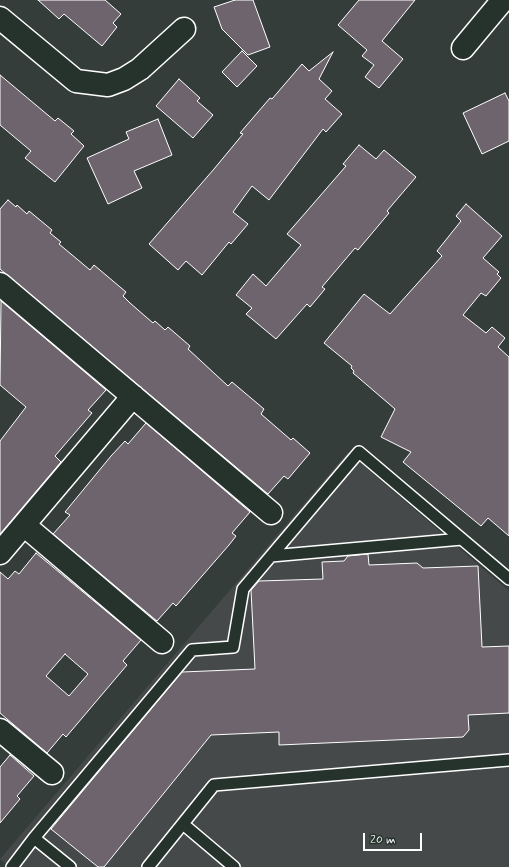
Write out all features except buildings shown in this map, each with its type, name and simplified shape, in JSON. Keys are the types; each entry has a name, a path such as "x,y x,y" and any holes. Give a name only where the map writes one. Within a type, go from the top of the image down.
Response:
{"street":[{"path":"463,48 503,0"},
{"path":"0,18 76,81 108,85 124,79 140,69 184,29"},
{"path":"0,284 271,513"},
{"path":"0,553 132,396"},
{"path":"24,525 162,642"},
{"path":"0,730 52,773"}],"lane":[{"path":"12,867 34,838 192,650 233,647 243,589 359,452 509,579"},
{"path":"271,556 462,539"},
{"path":"148,867 214,785 509,760"},
{"path":"183,824 234,867"},
{"path":"34,838 70,867"}],"shaded area":[{"path":"348,452 509,591 509,867 10,867 0,859"}]}
